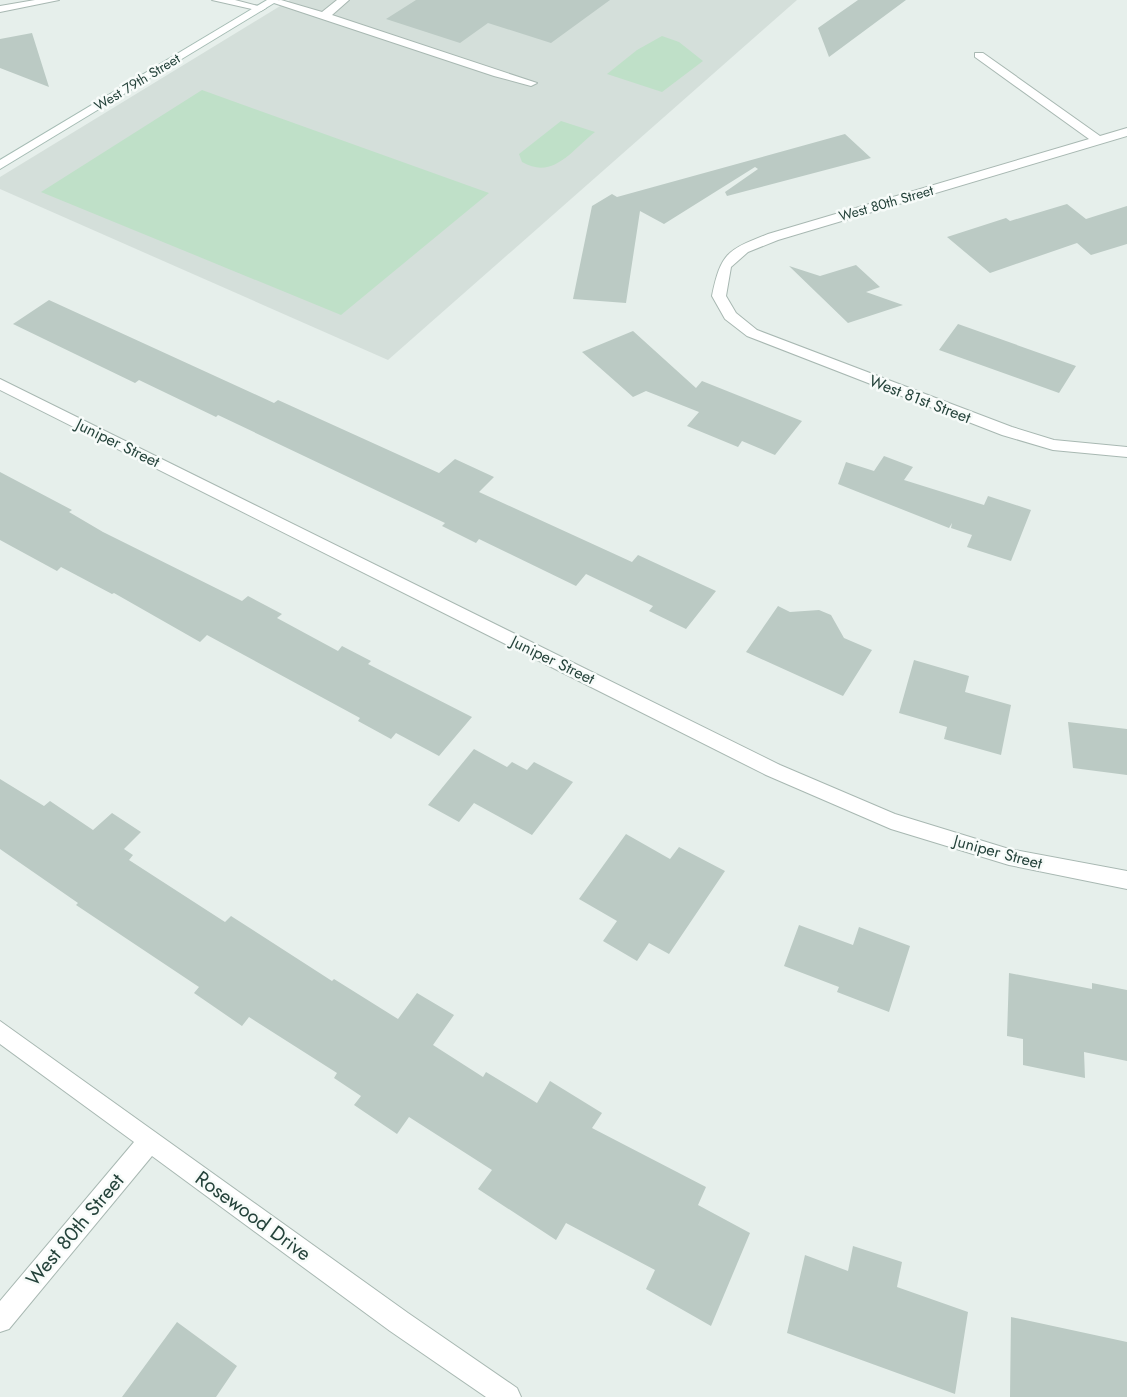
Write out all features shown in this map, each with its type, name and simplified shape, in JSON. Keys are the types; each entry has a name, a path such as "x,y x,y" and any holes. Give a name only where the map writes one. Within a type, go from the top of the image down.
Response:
{"street":[{"path":"0,9 54,0"},
{"path":"217,0 261,8"},
{"path":"273,0 325,15 459,62 531,83"},
{"name":"West 79th Street","path":"0,165 273,0"},
{"path":"325,15 345,0"},
{"path":"979,55 1099,141"},
{"name":"West 80th Street","path":"727,310 719,296 725,266 742,249 774,237 1127,132"},
{"name":"West 81st Street","path":"727,310 730,316 752,333 1007,432 1053,445 1127,452"},
{"name":"Juniper Street","path":"0,384 773,770 891,821 1009,857 1127,880"},
{"name":"Rosewood Drive","path":"0,1031 399,1322 508,1397"},
{"name":"West 80th Street","path":"0,1320 150,1141"}],"shaded area":[{"path":"290,0 797,0 388,360 0,189 0,177"}],"green space":[{"path":"662,36 679,42 703,61 662,92 607,74 637,50"},
{"path":"202,90 489,193 341,315 41,192"},
{"path":"561,121 595,132 570,155 552,165 543,168 533,167 522,162 519,154"}],"building":[{"path":"416,0 610,0 551,43 488,23 460,43 386,19"},
{"path":"858,0 906,0 829,57 818,28"},
{"path":"32,33 49,87 0,68 0,39"},
{"path":"845,134 871,158 727,196 725,192 758,169 755,167 664,224 640,211 626,303 573,299 592,206 612,194 617,197"},
{"path":"1067,204 1086,219 1127,206 1127,244 1091,255 1077,243 990,273 947,237 1006,218 1010,221"},
{"path":"856,265 880,287 866,292 903,305 848,323 789,266 820,276"},
{"path":"49,300 274,403 278,400 439,473 455,459 494,477 479,492 632,562 638,555 716,591 686,629 649,611 653,606 586,574 576,586 479,539 476,543 442,526 445,523 218,415 216,417 139,380 135,383 13,324"},
{"path":"958,324 1076,366 1059,393 939,350"},
{"path":"633,331 696,388 702,381 802,421 775,455 742,441 738,447 687,426 699,412 646,391 633,397 582,352"},
{"path":"884,456 913,467 904,480 984,505 988,496 1031,510 1011,561 967,547 972,535 951,528 952,523 949,528 838,484 846,462 874,471"},
{"path":"0,472 72,510 69,512 103,532 242,601 248,596 282,614 277,618 338,651 342,646 371,661 368,664 472,717 439,756 396,733 391,739 358,721 360,718 207,635 200,642 114,593 61,567 57,571 0,540"},
{"path":"778,606 790,612 819,610 831,615 844,638 872,650 843,696 746,652"},
{"path":"914,660 969,676 965,692 1011,705 1001,755 944,739 947,727 899,713"},
{"path":"1068,722 1127,729 1127,775 1073,768"},
{"path":"474,749 507,767 512,762 527,770 534,762 573,782 532,835 474,803 459,822 428,805"},
{"path":"0,779 44,806 50,801 93,830 112,813 141,832 124,849 133,855 129,860 225,922 231,916 332,981 334,979 398,1019 417,993 454,1015 433,1045 483,1077 486,1072 537,1103 550,1081 602,1113 592,1128 706,1187 698,1205 750,1233 711,1326 646,1289 655,1270 566,1223 556,1240 478,1189 492,1170 409,1117 397,1134 354,1105 361,1096 334,1078 337,1073 249,1017 242,1026 194,993 199,987 76,905 78,903 0,849"},
{"path":"626,834 670,859 679,847 725,871 669,954 649,943 637,961 603,941 617,921 579,899"},
{"path":"799,925 853,945 859,927 910,946 889,1012 837,992 839,987 784,966"},
{"path":"1009,973 1092,989 1092,983 1127,990 1127,1061 1084,1052 1085,1078 1023,1065 1023,1039 1007,1036"},
{"path":"853,1246 902,1262 897,1287 968,1312 955,1394 787,1333 805,1255 848,1271"},
{"path":"1011,1317 1127,1342 1127,1397 1010,1397"},
{"path":"177,1322 237,1366 216,1397 122,1397"}]}
